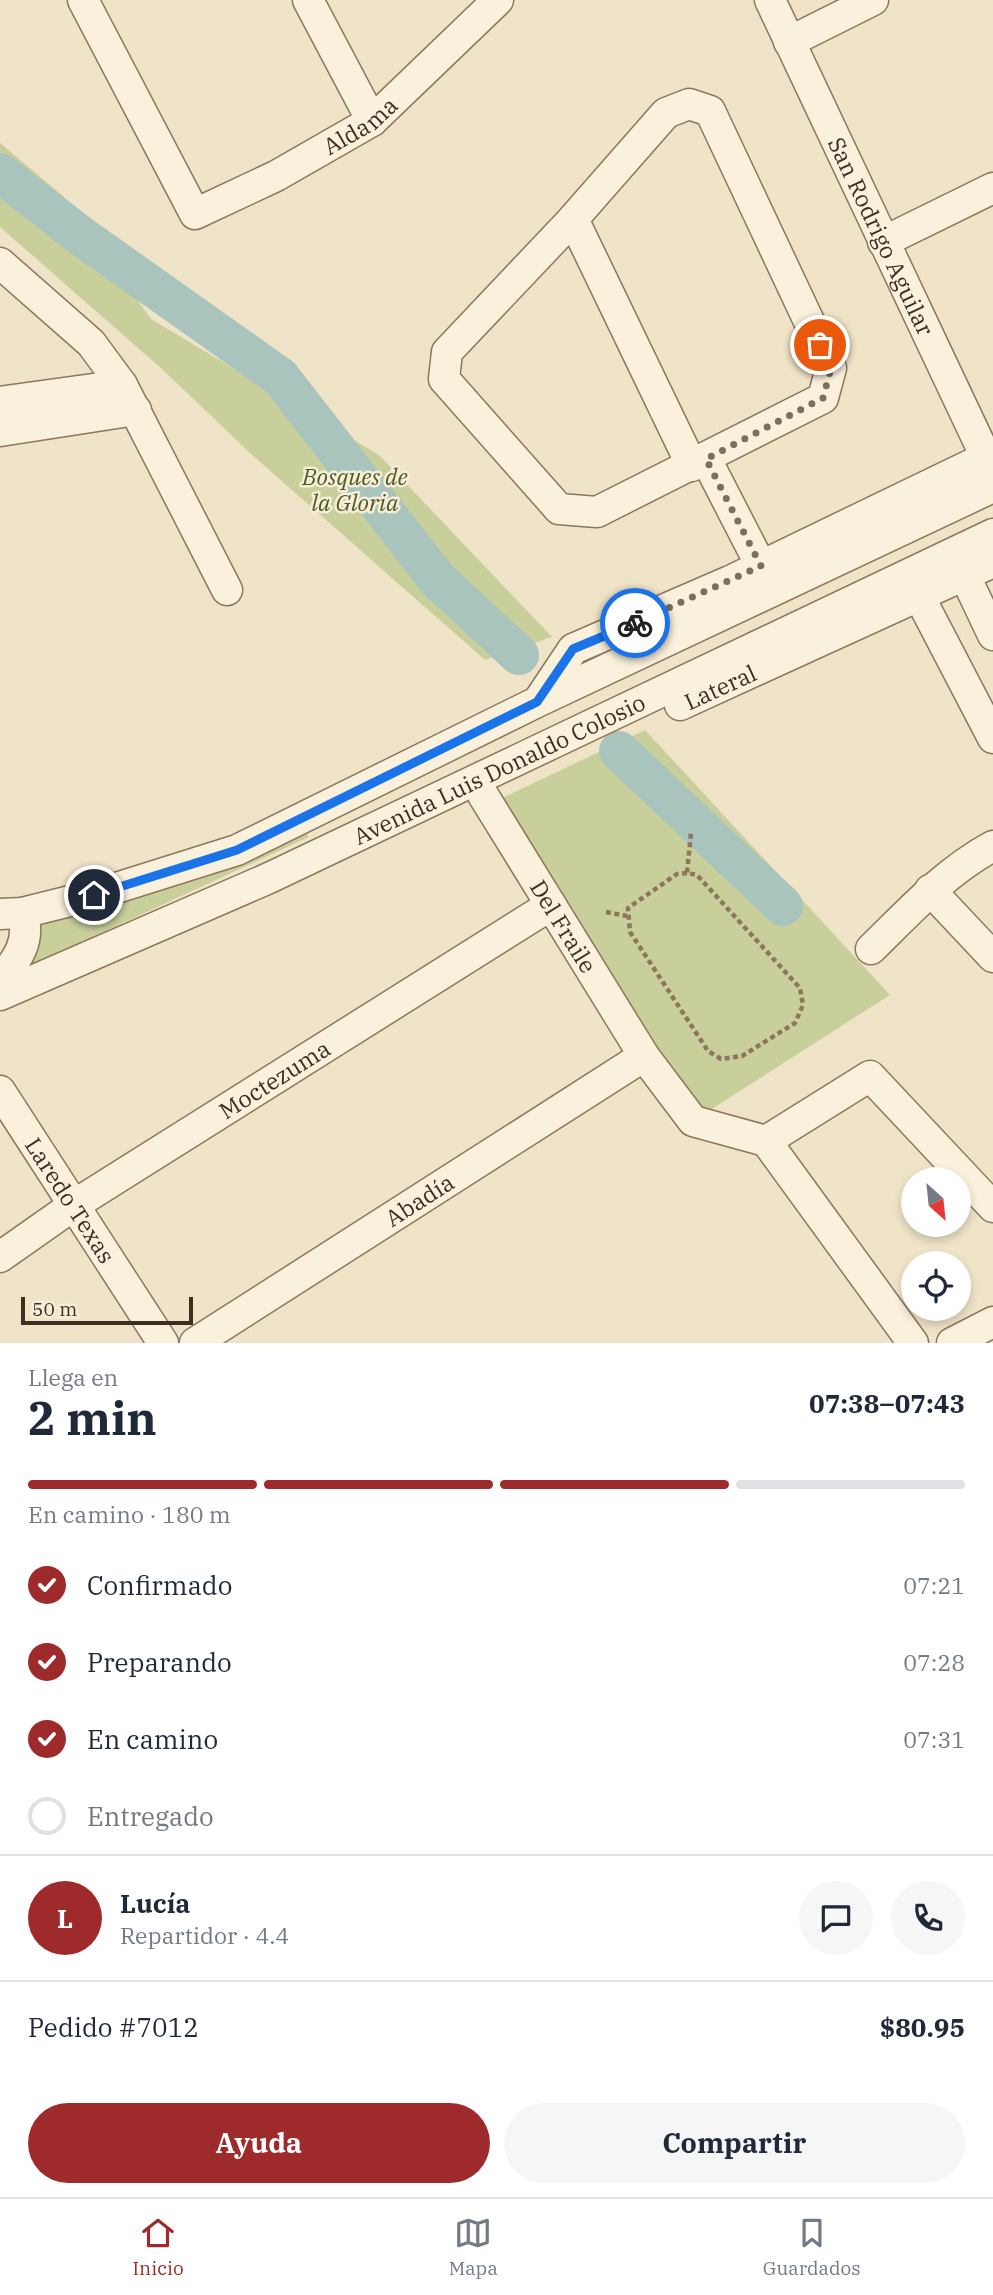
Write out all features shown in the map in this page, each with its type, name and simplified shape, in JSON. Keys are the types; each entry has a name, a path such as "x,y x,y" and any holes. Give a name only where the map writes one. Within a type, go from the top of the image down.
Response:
{"street":[{"name":"Aldama","path":"83,0 195,214 276,176 372,121 498,0"},
{"path":"308,0 372,121"},
{"name":"San Rodrigo Aguilar","path":"770,0 883,242 991,461"},
{"path":"789,42 873,0"},
{"path":"690,104 710,111 831,368 823,398 699,463 597,512 559,509 444,379 447,352 573,219 666,113 690,104"},
{"path":"883,242 993,188"},
{"path":"573,219 699,463 761,566"},
{"path":"0,263 91,343 129,398 227,590"},
{"path":"0,402 129,398"},
{"path":"0,431 129,398"},
{"path":"537,702 573,649 991,461"},
{"name":"Avenida Luis Donaldo Colosio","path":"11,914 144,881 237,850 537,702 993,487"},
{"name":"Avenida Luis Donaldo Colosio","path":"0,995 269,878 993,534"},
{"name":"Lateral","path":"405,814 448,808 483,795 993,562"},
{"path":"965,576 993,635"},
{"path":"919,596 993,738"},
{"name":"Del Fraile","path":"483,795 644,1056 693,1121 766,1142"},
{"path":"871,949 930,890 976,855 993,846"},
{"path":"930,890 993,957"},
{"name":"Moctezuma","path":"0,1257 74,1205 551,905"},
{"path":"0,981 22,948 27,934 11,914"},
{"name":"Abadía","path":"195,1343 644,1056"},
{"path":"913,1343 766,1142 870,1076 993,1207"},
{"name":"Laredo Texas","path":"0,1091 163,1343"},
{"path":"952,1343 993,1322"}],"path":[{"path":"687,873 691,833"},
{"path":"687,873 697,875 800,988 803,1005 794,1023 743,1056 721,1059 708,1051 630,932 628,908 677,874 687,873"},
{"path":"606,912 627,916"}],"green space":[{"name":"Bosques de la Gloria","path":"0,143 63,196 151,319 379,455 552,637 485,660 250,453 162,369 0,227"},
{"path":"645,730 890,995 693,1121 496,801"},
{"path":"303,826 309,837 21,970 39,918"}],"waterway":[{"path":"0,173 81,236 280,377 437,579 519,655"},
{"path":"619,751 783,906"}],"way so far":[{"path":"635,623 761,566 706,459 823,398 831,368 820,345"}],"route":[{"path":"94,895 237,850 537,702 573,649 635,623"}]}
